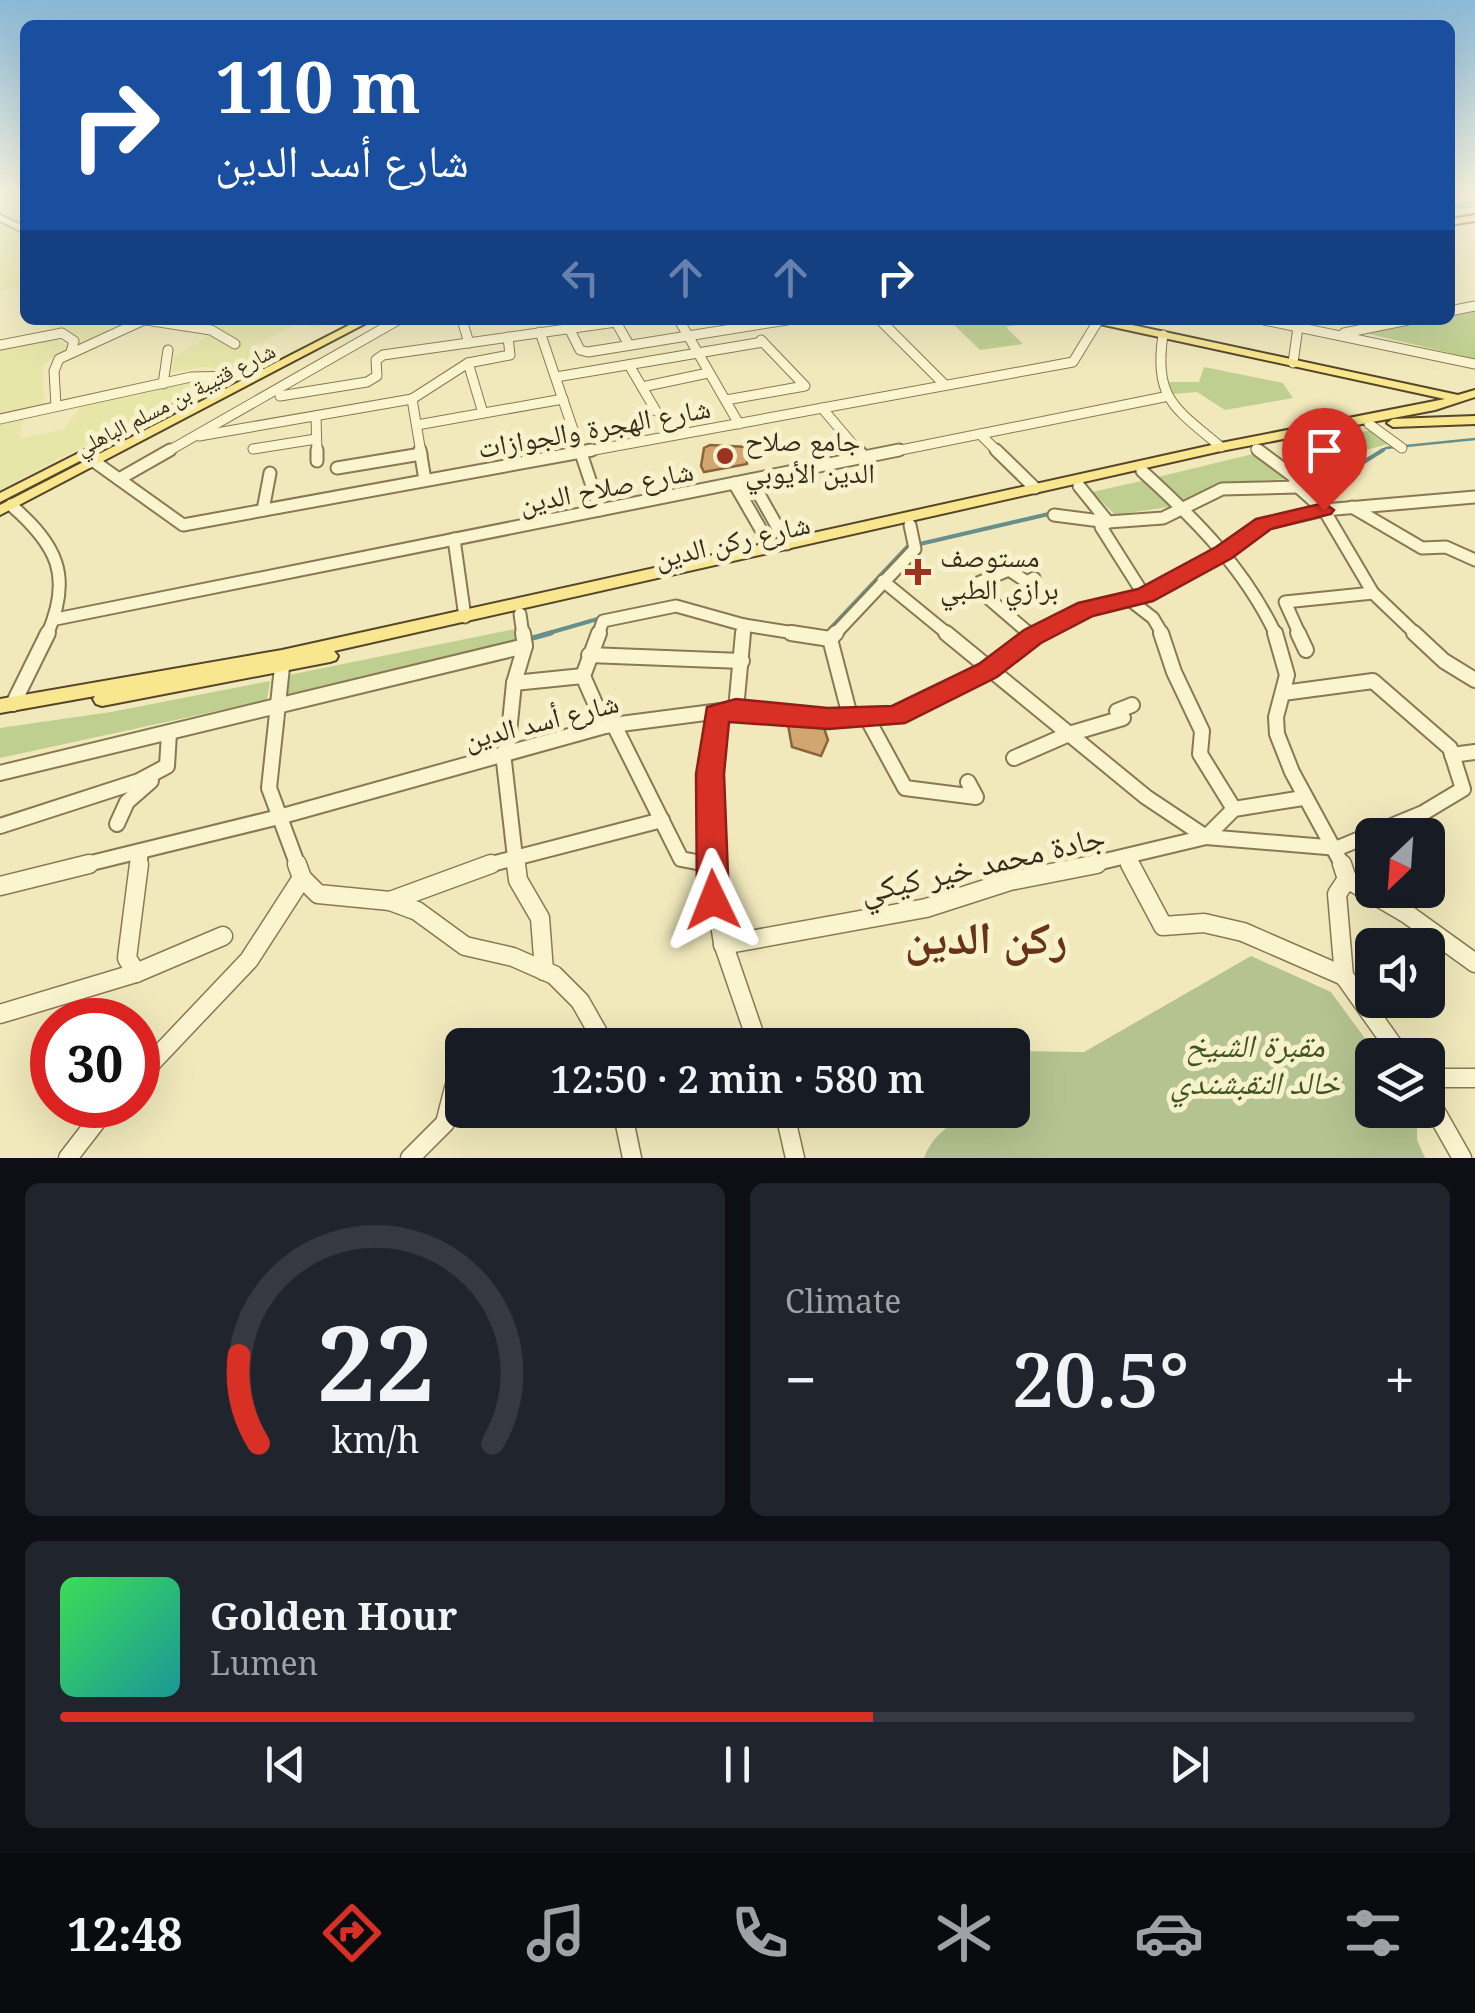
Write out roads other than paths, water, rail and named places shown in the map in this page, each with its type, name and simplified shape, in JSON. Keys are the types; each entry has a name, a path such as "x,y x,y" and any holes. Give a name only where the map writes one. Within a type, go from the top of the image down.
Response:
{"main road":[{"name":"شارع قتيبة بن مسلم الباهلي","path":"4,504 338,325"},
{"name":"شارع قتيبة بن مسلم الباهلي","path":"4,504 94,462 357,325"},
{"path":"1117,325 1475,403"},
{"path":"1393,386 1454,418"},
{"name":"شارع ركن الدين","path":"7,705 282,656 1221,447 1435,406 1475,393"},
{"name":"شارع ركن الدين","path":"0,717 282,667 520,614 913,538 1079,486 1256,448 1454,418 1475,420"}],"street":[{"path":"56,406 56,364 71,352 133,325"},
{"path":"178,325 211,330 235,344"},
{"path":"120,478 389,325"},
{"path":"464,325 469,343"},
{"path":"280,396 374,380 376,360 384,356 592,325"},
{"path":"618,325 628,346"},
{"path":"568,328 583,352 628,346 684,328 716,325"},
{"path":"726,400 804,386 785,360 773,356 749,325"},
{"path":"885,325 944,384"},
{"name":"شارع الهجرة والجوازات","path":"94,462 183,525 1073,362 1093,325"},
{"path":"1288,325 1475,364"},
{"path":"1336,335 1384,325"},
{"path":"1293,364 1298,327"},
{"path":"684,328 739,424"},
{"path":"0,344 57,332 74,341 71,352"},
{"path":"540,332 600,510"},
{"path":"1163,336 1156,369 1164,397 1221,447"},
{"path":"193,437 412,399 468,363 510,355 508,337"},
{"path":"556,377 763,342"},
{"path":"164,384 168,350"},
{"path":"468,363 484,413"},
{"path":"629,365 656,411"},
{"path":"642,387 708,374"},
{"path":"0,418 191,377 240,376"},
{"name":"شارع صلاح الدين","path":"56,619 1164,397"},
{"path":"417,425 563,398"},
{"path":"412,399 425,480"},
{"path":"822,408 864,457"},
{"path":"316,416 316,460"},
{"path":"253,427 253,452 316,439"},
{"path":"1376,428 1402,448"},
{"path":"980,434 1035,488"},
{"path":"1256,448 1293,476 1296,484 1324,510 1373,593 1444,661 1475,680"},
{"path":"337,468 421,454"},
{"path":"1142,471 1183,508 1246,577 1288,671 1274,715 1277,734 1303,798 1338,848 1347,879 1407,914 1475,963"},
{"path":"263,510 270,474"},
{"path":"751,480 787,544"},
{"path":"734,483 771,547"},
{"path":"1054,515 1163,518 1222,489 1296,484"},
{"path":"1079,486 1107,519"},
{"name":"شارع أسد الدين","path":"0,886 280,817 610,725 736,710 828,718 896,716 988,670 1032,636 1086,609 1138,598 1224,552 1264,524 1324,510 1475,497"},
{"path":"4,504 36,522 60,557 61,588 56,619 7,705"},
{"path":"1352,507 1422,548 1446,547 1475,560"},
{"path":"1107,519 1101,527 1168,645 1174,672 1202,731 1200,754 1234,809"},
{"path":"830,639 884,581 913,538"},
{"path":"454,540 465,617"},
{"path":"1032,636 973,585 1009,570 1028,582 1034,578"},
{"path":"884,581 1146,797 1206,836 1338,848 1423,814 1463,789 1450,748 1374,681 1284,692"},
{"path":"1306,650 1285,602 1373,593"},
{"path":"712,865 681,859 583,676 603,621 676,603 744,626 830,639"},
{"path":"520,614 524,642 505,753 513,856 518,880 540,918 544,971"},
{"path":"736,710 744,626"},
{"path":"830,639 850,716"},
{"path":"0,773 524,642"},
{"path":"589,655 742,661"},
{"path":"282,667 270,788 302,878 318,894 390,901 417,911 465,946 513,957 554,975 580,1001 595,1028"},
{"path":"514,684 583,676"},
{"path":"1014,758 1069,734 1123,718 1117,711 1132,705"},
{"path":"716,714 710,774 713,900 723,945 752,1028"},
{"path":"867,718 880,748 896,764 905,788 976,797 968,782"},
{"path":"117,824 133,795 167,766 169,733"},
{"path":"1452,755 1475,752"},
{"path":"0,826 138,782 167,766"},
{"path":"1206,836 1234,809 1303,798"},
{"path":"390,901 513,856 662,820"},
{"name":"جادة محمد خير كيكي","path":"723,945 926,908 1010,881 1128,858 1206,836"},
{"path":"136,973 127,958 140,851"},
{"path":"1128,858 1163,926 1204,924 1242,932 1344,976"},
{"path":"160,1056 211,1007 264,938 302,878"},
{"path":"1347,879 1337,894 1344,976 1388,1038"},
{"path":"0,1014 136,973 223,936"},
{"path":"1445,1078 1475,1078"},
{"path":"410,1158 445,1123"},
{"path":"68,1158 91,1128"},
{"path":"626,1128 632,1158"},
{"path":"788,1128 796,1158"},
{"path":"1445,1128 1462,1158"}],"waterway":[{"path":"1379,453 1386,448 1475,439"},
{"path":"1335,480 1383,450"},
{"path":"825,634 907,547 1053,513"},
{"path":"542,635 601,618"},
{"path":"529,639 551,633"}],"place":[{"name":"جامع صلاح الدين الأيوبي","path":"725,456"},
{"name":"مستوصف برازي الطبي","path":"918,572"}],"district":[{"name":"ركن الدين","path":"986,936"}],"park label":[{"name":"مقبرة الشيخ خالد النقبشندي","path":"1255,1062"}]}
